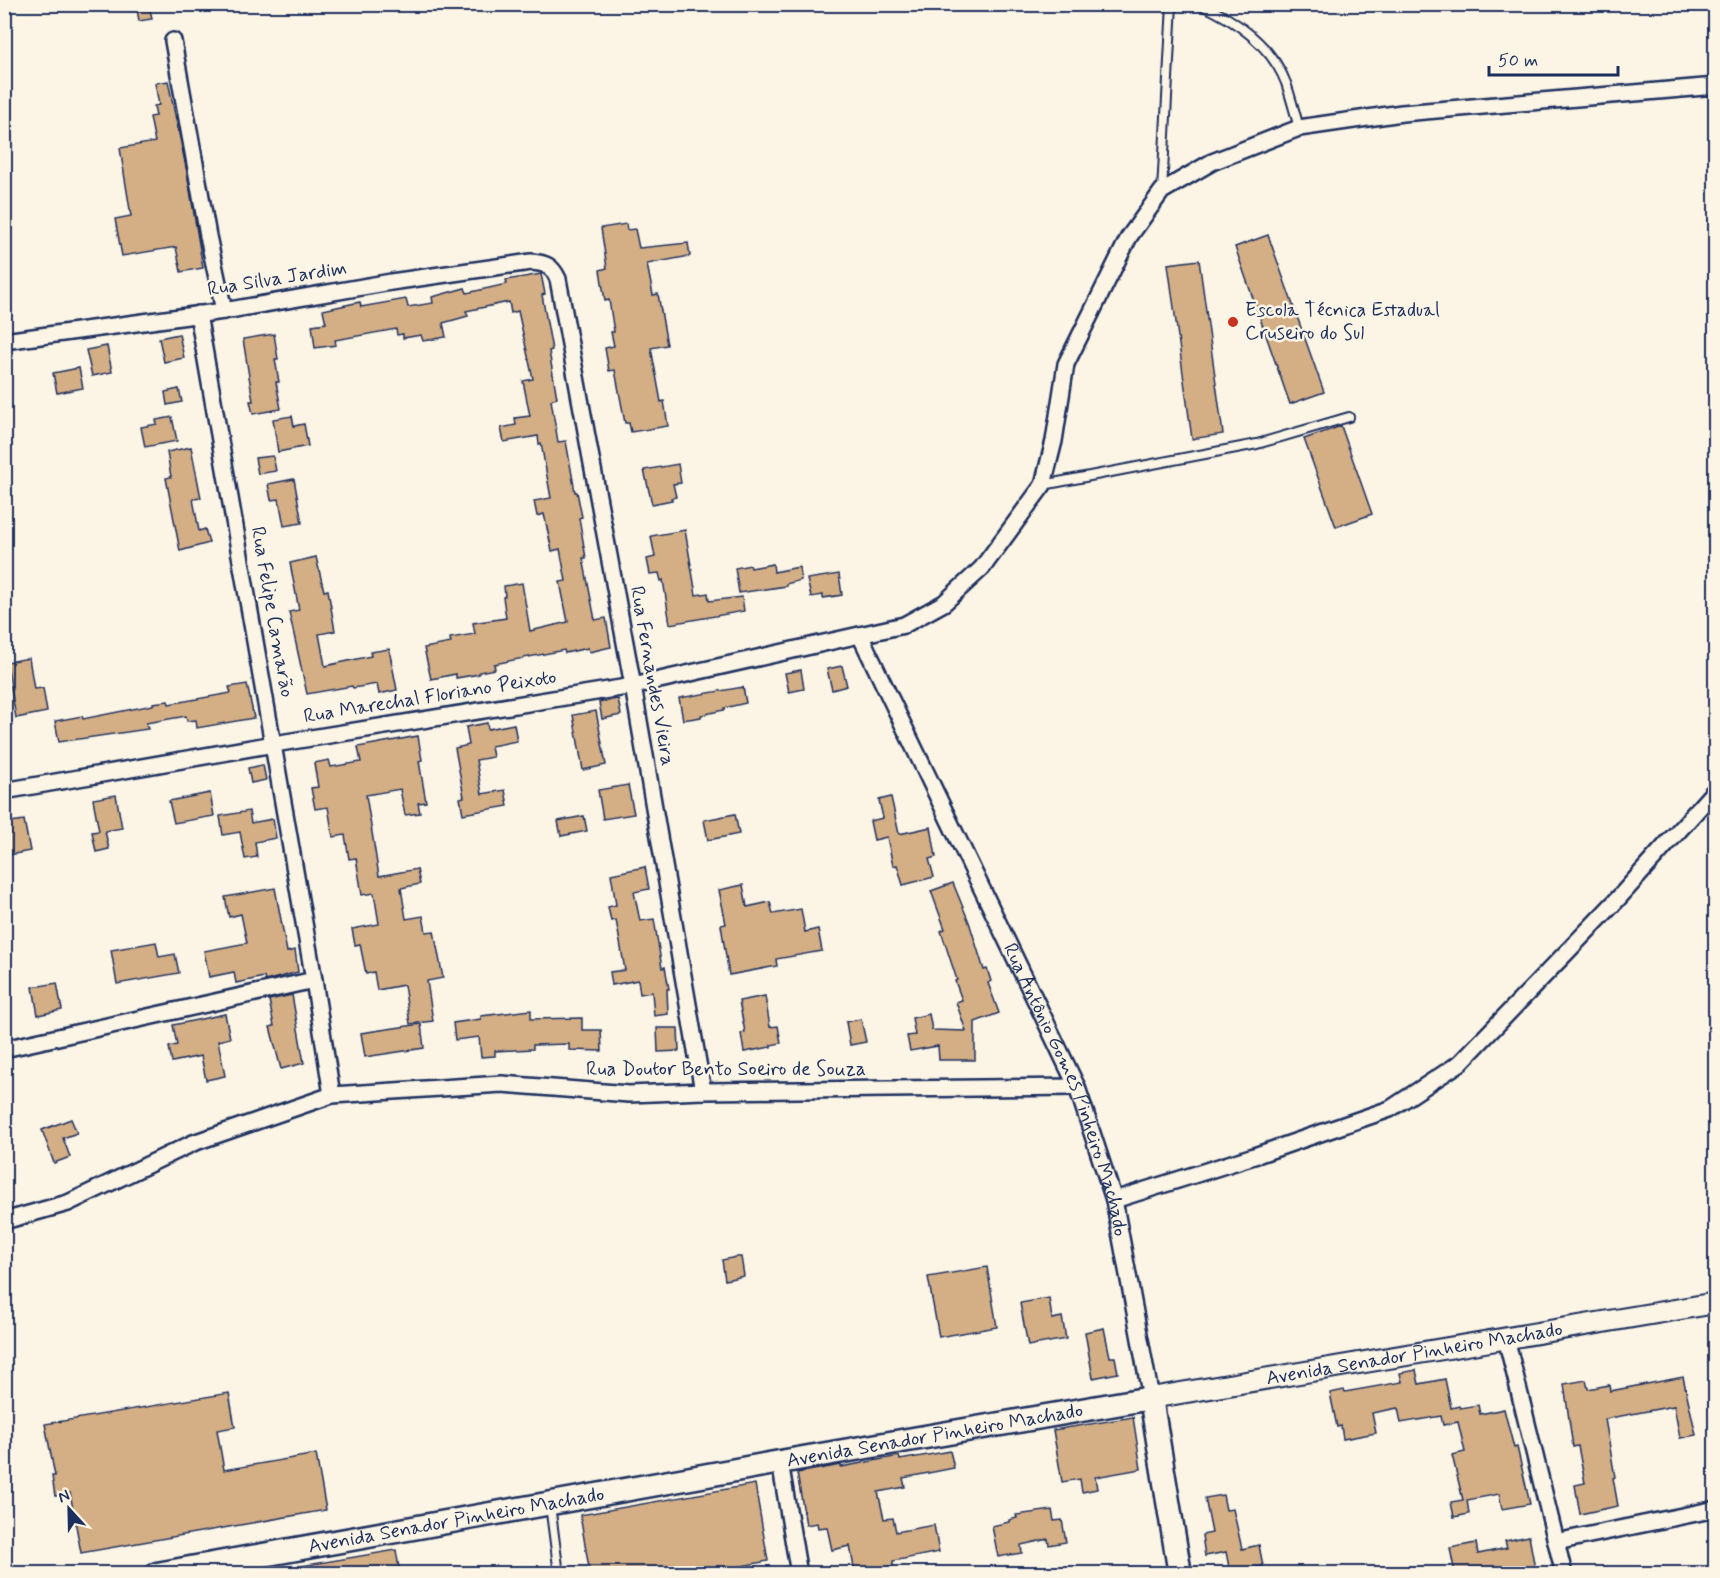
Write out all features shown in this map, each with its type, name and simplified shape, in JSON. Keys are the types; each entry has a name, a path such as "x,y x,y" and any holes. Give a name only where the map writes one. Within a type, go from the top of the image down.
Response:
{"main road":[{"name":"Avenida Senador Pinheiro Machado","path":"157,1574 1150,1398"},
{"name":"Rua Antônio Gomes Pinheiro Machado","path":"1150,1398 1180,1574"}],"street":[{"path":"172,41 224,311"},
{"path":"1043,485 1054,441 1066,364 1129,237 1162,191 1212,162 1299,128 1402,113 1716,86"},
{"name":"Rua Silva Jardim","path":"4,341 224,311 391,282 531,262 545,262 554,270"},
{"name":"Rua Fernandes Vieira","path":"554,270 558,279 633,686 703,1091"},
{"name":"Rua Felipe Camarão","path":"198,314 274,744 332,1095"},
{"name":"Rua Marechal Floriano Peixoto","path":"4,791 274,744 633,686 904,625 944,603 982,568 1043,485"},
{"name":"Rua Antônio Gomes Pinheiro Machado","path":"860,635 1077,1087 1114,1200 1150,1398"},
{"path":"1114,1200 1254,1156 1390,1109 1460,1063 1615,902 1714,793"},
{"path":"4,1049 314,980"},
{"name":"Rua Doutor Bento Soeiro de Souza","path":"4,1221 68,1203 193,1143 332,1095 502,1084 629,1094 703,1091 1077,1087"},
{"name":"Avenida Senador Pinheiro Machado","path":"1150,1398 1716,1303"},
{"path":"1506,1338 1564,1574"},
{"path":"780,1462 799,1574"},
{"path":"1556,1542 1716,1509"}],"lane":[{"path":"1162,191 1172,4"},
{"path":"1199,4 1242,26 1266,50 1285,81 1299,128"},
{"path":"1043,485 1257,444 1349,417"},
{"path":"549,1503 558,1574"}],"building":[{"path":"136,4 149,4 152,19 139,21"},
{"path":"168,81 187,172 203,268 181,272 176,247 122,256 115,219 131,216 120,148 155,142 150,117 156,116 154,106 159,105 155,83"},
{"path":"626,224 627,230 635,229 639,248 688,243 690,256 647,264 653,295 658,294 667,345 651,348 668,426 631,432 629,423 625,423 615,370 609,371 605,348 614,346 611,332 614,332 609,300 605,301 600,270 607,268 601,228"},
{"path":"1268,235 1324,392 1290,404 1235,247"},
{"path":"1199,260 1223,434 1192,439 1168,264"},
{"path":"541,274 545,294 542,295 552,350 549,351 557,398 551,400 558,442 566,441 575,492 577,492 586,558 583,558 595,620 606,618 611,647 589,652 588,648 565,653 564,650 494,664 495,669 479,672 479,674 456,678 456,674 431,679 424,648 451,643 450,638 475,634 473,623 506,618 504,586 522,583 530,631 568,622 560,582 566,581 560,549 552,551 544,514 537,516 534,501 551,498 541,443 539,444 538,436 504,442 501,428 516,425 515,418 530,416 523,381 533,379 518,311 511,313 509,302 466,311 468,316 443,323 446,337 423,341 421,335 403,338 403,334 397,335 396,329 335,340 336,345 315,348 312,325 326,323 323,310 360,302 361,307 406,299 408,307 433,303 432,297 465,288 467,293 507,284 506,280"},
{"path":"179,334 184,358 164,362 159,338"},
{"path":"274,334 279,382 276,382 281,409 253,414 243,339"},
{"path":"107,346 112,372 92,376 86,350"},
{"path":"79,368 83,388 57,393 53,373"},
{"path":"179,389 182,402 167,405 165,392"},
{"path":"292,416 294,426 304,424 308,446 278,452 273,419"},
{"path":"172,417 177,441 145,447 141,427 157,424 156,420"},
{"path":"1341,426 1372,514 1336,527 1304,439"},
{"path":"191,447 201,498 193,499 199,531 205,529 209,543 180,551 166,478 171,477 167,452"},
{"path":"273,456 276,471 258,474 255,458"},
{"path":"678,464 681,483 673,484 676,497 652,504 644,470"},
{"path":"294,479 302,523 284,526 279,499 271,500 268,484"},
{"path":"685,530 696,595 708,593 709,601 742,597 744,611 670,624 663,580 661,581 659,573 650,574 647,559 655,557 651,536"},
{"path":"316,557 324,591 328,590 335,631 319,634 325,666 371,656 370,652 389,649 397,690 379,694 377,684 307,694 289,612 299,610 290,563"},
{"path":"773,564 774,572 799,567 801,580 786,584 786,586 739,593 735,568"},
{"path":"839,574 842,595 811,597 807,579"},
{"path":"29,658 34,689 43,688 47,712 16,718 7,662"},
{"path":"842,666 847,686 832,690 827,669"},
{"path":"801,670 804,689 789,692 785,673"},
{"path":"247,684 254,718 197,728 196,720 187,721 186,716 146,723 148,729 59,742 55,721 82,716 83,719 153,705 153,703 168,701 169,704 231,693 229,687"},
{"path":"743,687 746,703 683,720 679,698"},
{"path":"618,699 621,715 602,719 599,702"},
{"path":"596,711 606,765 583,770 573,715"},
{"path":"487,723 488,729 514,724 517,741 491,746 493,757 476,760 482,794 505,790 508,806 463,814 460,798 464,797 455,748 469,745 466,727"},
{"path":"418,736 422,760 419,761 426,802 418,803 420,813 405,815 400,789 366,795 379,876 417,869 420,884 401,888 406,919 423,916 426,932 434,931 443,978 427,981 433,1021 410,1024 404,985 377,990 374,972 366,974 360,944 355,945 352,929 379,924 374,893 362,895 356,858 349,859 345,835 333,837 328,807 315,809 311,788 318,787 314,763 329,760 331,767 361,762 358,747"},
{"path":"263,765 266,780 251,783 248,768"},
{"path":"628,785 634,814 603,819 598,790"},
{"path":"210,793 214,816 174,823 169,801"},
{"path":"116,795 122,828 105,831 109,849 96,852 92,832 99,831 93,799"},
{"path":"891,797 899,834 931,827 936,857 929,859 934,877 903,885 897,865 893,866 887,837 874,840 870,821 883,818 879,800"},
{"path":"249,811 251,823 273,819 276,838 255,842 257,857 245,859 240,832 223,835 220,816"},
{"path":"735,814 739,834 708,840 704,820"},
{"path":"584,816 587,831 561,836 558,821"},
{"path":"24,820 30,851 4,856 4,823"},
{"path":"645,867 649,889 634,892 640,921 654,919 662,968 665,967 669,989 667,989 668,1014 654,1016 652,992 640,994 638,980 612,985 610,972 625,970 616,920 611,921 608,907 616,905 611,874"},
{"path":"953,883 969,922 984,970 987,969 991,981 988,983 999,1013 975,1022 975,1060 939,1060 938,1046 910,1051 907,1036 915,1035 912,1018 929,1014 932,1030 966,1031 956,1002 962,1000 955,981 957,980 941,931 945,929 931,891"},
{"path":"743,885 747,907 770,902 773,914 801,909 805,932 818,929 822,951 776,959 777,966 729,975 721,925 726,924 719,890"},
{"path":"275,888 287,952 295,950 298,972 265,981 264,977 236,983 234,972 209,977 204,951 247,943 241,914 229,917 225,897"},
{"path":"156,942 159,957 175,954 179,973 117,984 111,950"},
{"path":"57,983 62,1010 38,1015 33,987"},
{"path":"292,995 304,1063 281,1069 270,1027 274,1026 269,1000"},
{"path":"765,996 770,1027 778,1026 781,1043 744,1052 741,1033 745,1032 739,1001"},
{"path":"531,1010 531,1019 582,1018 582,1030 601,1030 602,1051 569,1050 569,1044 533,1045 533,1049 495,1051 495,1056 481,1057 479,1037 455,1040 453,1023 481,1019 481,1016"},
{"path":"225,1014 230,1038 218,1041 225,1076 206,1080 201,1056 172,1062 169,1047 177,1045 173,1025"},
{"path":"861,1019 866,1042 850,1045 846,1022"},
{"path":"421,1024 424,1048 365,1057 361,1033"},
{"path":"657,1028 678,1028 679,1051 658,1052"},
{"path":"71,1119 77,1133 63,1138 70,1157 54,1163 42,1130"},
{"path":"741,1257 744,1276 725,1280 722,1260"},
{"path":"987,1267 997,1327 939,1337 928,1277"},
{"path":"1049,1298 1052,1319 1062,1317 1066,1339 1028,1346 1020,1303"},
{"path":"1104,1328 1110,1357 1115,1357 1118,1373 1093,1378 1085,1332"},
{"path":"1416,1370 1419,1384 1445,1379 1451,1408 1478,1405 1480,1414 1504,1409 1514,1448 1517,1447 1530,1504 1502,1509 1499,1494 1467,1500 1469,1514 1454,1517 1451,1502 1463,1500 1452,1455 1465,1452 1458,1422 1443,1425 1441,1416 1401,1423 1398,1408 1372,1413 1376,1433 1343,1439 1341,1426 1337,1427 1330,1393 1402,1382 1400,1373"},
{"path":"1683,1377 1696,1435 1680,1438 1674,1406 1605,1419 1618,1506 1580,1514 1575,1485 1585,1483 1578,1446 1573,1447 1564,1384 1586,1380 1588,1389 1609,1385 1610,1391"},
{"path":"229,1393 235,1427 217,1430 224,1470 316,1454 326,1510 81,1553 70,1493 55,1496 52,1476 55,1476 45,1424"},
{"path":"1133,1417 1141,1469 1095,1477 1097,1489 1082,1492 1080,1479 1062,1482 1053,1430"},
{"path":"950,1451 954,1468 903,1478 905,1487 878,1492 884,1519 893,1518 896,1532 934,1525 939,1552 893,1561 893,1566 855,1573 850,1546 832,1550 827,1527 818,1528 817,1523 806,1525 797,1473 899,1456 900,1460"},
{"path":"755,1484 768,1561 700,1574 590,1574 580,1515"},
{"path":"1223,1495 1226,1510 1233,1509 1242,1549 1259,1545 1263,1566 1230,1572 1226,1552 1205,1556 1202,1535 1212,1533 1205,1498"},
{"path":"1052,1510 1054,1521 1062,1520 1066,1542 1049,1545 1048,1539 1021,1545 1022,1553 998,1557 992,1526 1009,1522 1017,1518 1016,1515"},
{"path":"1529,1536 1536,1574 1455,1574 1450,1548 1476,1543 1478,1554 1507,1548 1505,1541"},
{"path":"396,1550 400,1574 302,1574 301,1566"}],"place":[{"name":"Escola Técnica Estadual Cruseiro do Sul","path":"1233,322"}]}
